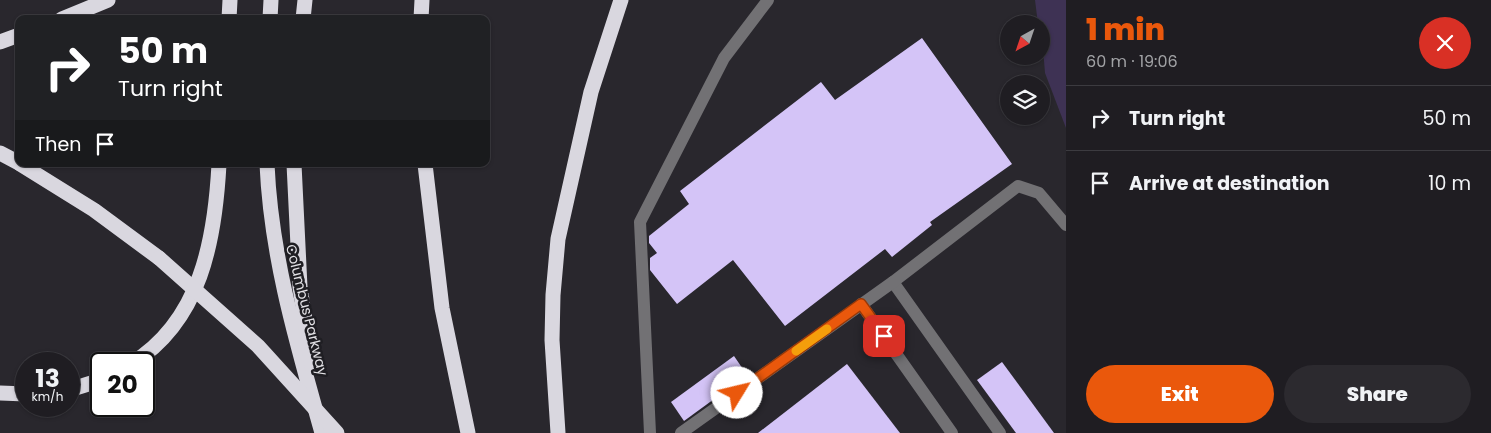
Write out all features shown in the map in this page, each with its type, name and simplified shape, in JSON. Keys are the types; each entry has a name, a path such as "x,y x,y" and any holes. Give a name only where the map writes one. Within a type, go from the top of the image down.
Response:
{"highway":[{"path":"72,15 108,0"},
{"path":"229,15 230,0"},
{"path":"270,15 271,0"},
{"path":"303,15 305,0"},
{"path":"421,15 422,0"},
{"path":"558,433 552,340 558,239 591,92 621,0"},
{"path":"0,42 15,36"},
{"path":"0,153 15,162"},
{"path":"24,167 94,210 159,258 258,346 337,433"},
{"path":"146,352 171,329 185,309 197,286 211,239 219,167"},
{"name":"Columbus Parkway","path":"267,167 274,242 284,293 324,433"},
{"path":"294,167 300,286 306,335 324,433"},
{"path":"425,167 430,225 442,308 468,433"},
{"path":"0,392 15,393"}],"street":[{"path":"650,433 640,222 724,58 768,0"},
{"path":"681,433 893,282 1018,186 1039,193 1066,225"},
{"path":"893,282 1000,433"},
{"path":"861,304 952,433"}],"shaded area":[{"path":"1035,0 1066,0 1066,128 1050,86 1050,75 1046,75 1045,73 1044,65 1050,65 1050,15 1037,15"}],"building":[{"path":"922,38 1012,164 930,222 932,225 892,257 885,249 785,326 733,260 677,304 650,270 650,258 657,253 649,243 649,236 689,204 680,191 821,82 835,100"},
{"path":"734,356 747,375 684,421 671,402"},
{"path":"1002,362 1054,433 1016,433 977,380"},
{"path":"847,364 900,433 758,433"}],"slow traffic":[{"path":"796,351 827,329"}],"route":[{"path":"737,393 861,304 884,336"}]}
